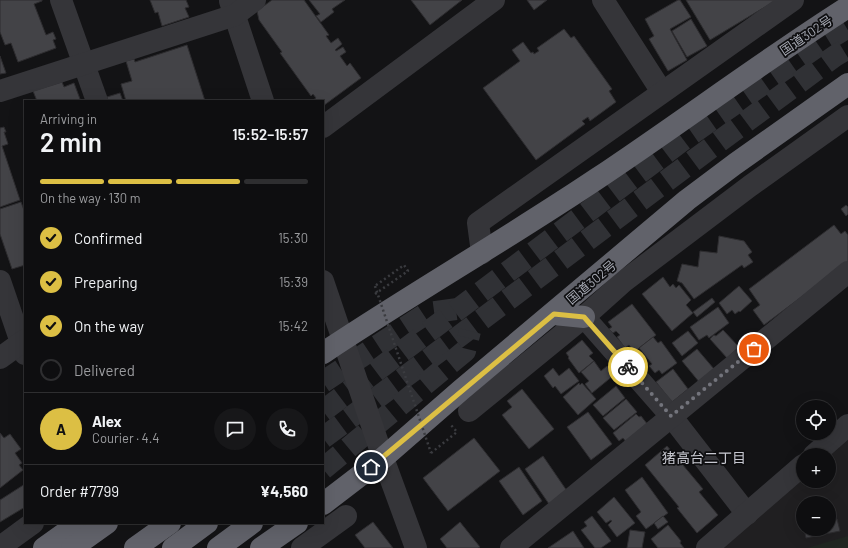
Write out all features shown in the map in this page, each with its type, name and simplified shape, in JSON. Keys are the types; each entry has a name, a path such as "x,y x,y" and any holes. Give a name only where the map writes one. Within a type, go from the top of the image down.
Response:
{"highway":[{"name":"国道302号","path":"324,352 482,253 597,178 791,44 848,7"},
{"name":"国道302号","path":"324,503 383,458 461,390 554,314 693,196 747,155 848,84"},
{"path":"554,314 584,317"},
{"path":"44,548 78,524"},
{"path":"72,548 105,524"},
{"path":"92,548 106,532 118,524"},
{"path":"135,548 169,524"},
{"path":"173,548 206,524"},
{"path":"218,548 251,524"},
{"path":"261,548 295,524"}],"street":[{"path":"61,0 97,100"},
{"path":"0,91 84,63 254,0"},
{"path":"324,126 494,0"},
{"path":"603,0 662,92"},
{"path":"482,253 478,223 793,0"},
{"path":"232,8 263,100"},
{"path":"469,411 584,317 623,282 750,186 848,116"},
{"path":"511,548 848,272"},
{"path":"0,281 24,345 0,358"},
{"path":"324,284 383,458 416,548"},
{"path":"584,317 671,416 747,514"},
{"path":"822,448 848,425"},
{"path":"708,548 796,471"},
{"path":"302,548 346,516"},
{"path":"0,547 32,524"}],"path":[{"path":"375,294 408,271 404,265 375,286 431,453 457,432 451,424 446,429"},
{"path":"423,448 428,443"}],"shaded area":[{"path":"848,436 848,548 720,548 796,482 796,488 836,488 836,448"},
{"path":"848,536 848,548 807,548"}],"building":[{"path":"0,0 42,0 34,4 46,35 53,32 56,39 53,40 56,48 18,62 11,43 5,45 0,32"},
{"path":"150,0 186,0 189,7 185,8 189,17 162,26 158,12 155,13"},
{"path":"272,0 304,0 329,35 326,36 331,43 338,38 342,44 335,50 336,51 343,47 346,52 340,56 347,66 350,63 361,78 324,105 324,100 313,100 316,98 313,94 311,96 280,53 282,52 259,20 257,11"},
{"path":"309,0 345,0 332,9 334,12 321,22 316,16 320,14"},
{"path":"411,0 462,0 430,25"},
{"path":"527,0 547,0 534,10"},
{"path":"680,0 691,17 670,29 687,60 668,71 649,39 654,36 645,19"},
{"path":"686,0 775,0 775,1 710,40"},
{"path":"691,19 707,46 687,57 672,31"},
{"path":"564,29 571,38 574,36 612,89 609,91 616,102 590,121 588,117 582,121 585,124 536,160 483,88 520,61 512,50 523,42 531,53 533,52 534,54 539,51 537,48"},
{"path":"187,45 205,100 126,100 121,84 132,81 126,61 134,59 135,62"},
{"path":"0,56 6,73 0,74"},
{"path":"62,82 64,87 74,83 80,99 37,100 33,91"},
{"path":"120,93 123,100 108,100 107,97"},
{"path":"4,127 8,144 2,146 20,200 0,207 0,128"},
{"path":"21,202 24,210 24,265 12,269 0,234 0,209"},
{"path":"846,205 848,207 848,214 846,216 841,209"},
{"path":"834,225 841,234 845,231 848,235 848,262 764,325 753,310 760,305 749,289"},
{"path":"719,236 744,241 752,252 748,255 753,262 744,268 742,265 694,299 682,283 677,281 682,264 698,267 700,251 717,253"},
{"path":"663,277 670,287 673,284 676,288 679,285 691,300 686,305 693,313 672,331 642,294"},
{"path":"739,286 752,301 740,312 739,311 735,314 732,310 727,314 719,303"},
{"path":"712,298 715,302 697,317 693,312"},
{"path":"632,304 656,335 634,352 629,345 625,348 617,337 620,335 616,331 613,333 609,329 612,327 608,322"},
{"path":"718,307 729,323 709,338 707,335 699,340 690,327"},
{"path":"723,330 739,347 727,358 710,339"},
{"path":"688,331 698,343 682,356 672,343"},
{"path":"653,337 658,343 661,341 677,363 662,374 659,370 655,373 649,366 652,364 639,348"},
{"path":"582,340 593,353 589,356 594,361 579,373 566,353"},
{"path":"697,349 714,369 700,383 682,361"},
{"path":"594,361 601,371 607,366 614,375 592,393 585,384 589,381 581,372"},
{"path":"553,368 559,376 569,368 579,381 561,394 555,386 553,388 544,376"},
{"path":"673,369 688,389 672,402 656,382"},
{"path":"579,383 580,385 582,383 596,399 578,415 563,397"},
{"path":"616,386 625,398 603,416 593,405"},
{"path":"522,389 554,429 529,449 502,415 512,407 507,401"},
{"path":"626,399 637,412 614,430 603,418"},
{"path":"588,412 612,444 591,460 567,427"},
{"path":"636,414 639,417 641,416 648,425 627,443 623,438 619,441 613,433"},
{"path":"0,433 4,438 10,434 21,449 15,453 22,463 19,465 23,470 0,488"},
{"path":"474,438 500,471 448,511 423,478"},
{"path":"667,446 703,489 699,492 718,515 697,533 677,508 679,507 645,465"},
{"path":"543,456 567,491 549,504 525,469"},
{"path":"519,467 542,501 523,515 499,481"},
{"path":"642,477 668,513 646,529 636,516 641,512 625,490"},
{"path":"24,485 24,508 0,522 0,500"},
{"path":"614,497 635,523 617,537 608,525 612,521 611,520 606,523 597,512"},
{"path":"592,516 611,541 601,548 595,548 581,530 587,526 584,522"},
{"path":"663,516 668,522 658,529 654,523"},
{"path":"836,519 840,531 836,532"},
{"path":"373,522 393,548 365,548 355,535"},
{"path":"460,522 480,547 447,548 440,539"},
{"path":"668,525 681,541 680,543 684,548 658,548 651,539"},
{"path":"630,530 645,532 642,548 627,548"},
{"path":"573,531 584,548 548,548"},
{"path":"806,536 816,536 806,538"}],"tunnel":[{"path":"324,410 687,137 825,41 848,27"},
{"path":"324,437 706,151 848,48"},
{"path":"324,381 427,313 457,309"},
{"path":"324,468 465,351 470,331"}],"way so far":[{"path":"628,367 671,416 754,349"}],"district":[{"name":"猪高台二丁目","path":"704,458"}],"route":[{"path":"371,467 461,390 554,314 584,317 628,367"}]}
